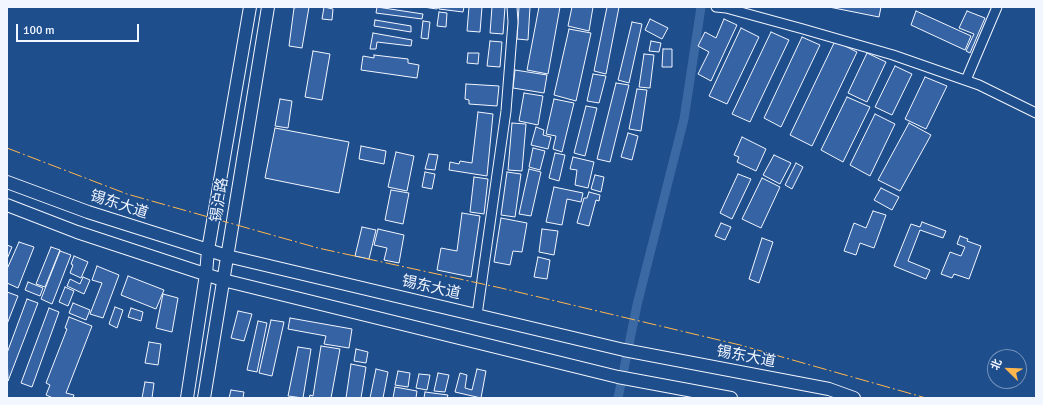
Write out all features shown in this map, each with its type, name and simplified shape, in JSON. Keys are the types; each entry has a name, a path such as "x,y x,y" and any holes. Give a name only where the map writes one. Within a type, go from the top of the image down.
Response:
{"main road":[{"name":"锡沪路","path":"187,398 206,274 208,250 250,7"},
{"name":"锡沪路","path":"204,398 268,7"},
{"name":"锡东大道","path":"7,182 88,212 227,256 624,350 829,389 854,398"},
{"path":"7,205 77,232 223,280 618,377 730,398"}],"street":[{"path":"477,315 506,110 513,22 512,7"},
{"path":"716,7 726,8 893,55 979,85 1036,113"},
{"path":"966,80 997,7"}],"building":[{"path":"309,7 302,48 289,46 294,8"},
{"path":"324,7 333,9 332,20 322,19"},
{"path":"377,7 423,14 422,19 376,13"},
{"path":"423,7 438,7 437,9"},
{"path":"439,7 464,7 463,12 439,9"},
{"path":"469,7 482,7 480,32 467,31"},
{"path":"492,7 505,7 503,34 490,33"},
{"path":"519,7 530,7 528,40 517,39"},
{"path":"539,7 560,7 548,74 527,70"},
{"path":"572,7 593,7 589,31 568,26"},
{"path":"607,7 619,7 606,74 594,71"},
{"path":"829,7 881,7 879,17"},
{"path":"916,11 971,36 965,50 911,25"},
{"path":"967,11 985,18 970,53 966,51 974,34 959,28"},
{"path":"439,12 447,13 446,27 437,26"},
{"path":"650,19 668,28 662,39 645,30"},
{"path":"724,19 737,25 711,81 698,74 709,52 698,46 705,32 716,38"},
{"path":"375,20 411,26 411,32 374,26"},
{"path":"423,21 430,22 428,39 421,38"},
{"path":"632,22 642,24 629,83 618,80"},
{"path":"741,28 759,37 727,104 709,96"},
{"path":"569,29 591,33 576,101 554,95"},
{"path":"771,32 789,40 750,122 732,114"},
{"path":"373,33 412,40 411,46 377,42 376,49 370,49"},
{"path":"802,37 820,45 781,127 764,118"},
{"path":"490,41 502,42 500,67 487,66"},
{"path":"651,41 661,43 659,52 649,51"},
{"path":"835,41 857,52 812,146 790,135"},
{"path":"663,49 672,49 672,67 662,67"},
{"path":"313,51 330,54 322,100 305,97"},
{"path":"468,53 479,53 478,64 467,63"},
{"path":"867,53 886,62 867,102 848,93"},
{"path":"644,54 654,55 650,88 639,87"},
{"path":"374,55 408,59 408,63 419,65 417,78 361,70 363,56 374,58"},
{"path":"895,66 912,74 892,115 875,107"},
{"path":"515,70 547,75 544,93 513,88"},
{"path":"593,74 606,76 599,103 587,101"},
{"path":"925,77 947,86 926,129 905,119"},
{"path":"616,83 629,85 610,162 597,159"},
{"path":"466,84 499,86 497,106 469,104 469,100 465,99"},
{"path":"637,89 647,90 641,131 629,129"},
{"path":"524,93 543,96 538,125 519,121"},
{"path":"847,97 870,107 843,162 821,150"},
{"path":"280,99 292,101 288,128 275,126"},
{"path":"554,99 574,103 562,152 553,149 556,136 546,134"},
{"path":"586,106 597,108 585,156 574,153"},
{"path":"478,112 493,114 487,176 449,170 450,162 459,164 460,161 472,163"},
{"path":"875,114 895,124 870,176 850,165"},
{"path":"512,123 526,124 522,171 508,170"},
{"path":"909,123 931,135 900,191 878,180"},
{"path":"536,127 544,130 543,135 551,137 548,149 531,145"},
{"path":"275,128 349,142 339,193 265,178"},
{"path":"628,133 638,136 632,160 621,157"},
{"path":"742,137 766,149 756,171 737,162 739,157 734,155"},
{"path":"361,146 386,151 384,164 359,159"},
{"path":"533,148 545,151 540,170 529,167"},
{"path":"396,152 414,156 407,191 388,187"},
{"path":"555,153 565,155 559,181 549,178"},
{"path":"429,154 438,155 435,170 425,169"},
{"path":"774,155 791,163 780,184 763,175"},
{"path":"573,157 594,162 588,188 575,185 577,170 570,169"},
{"path":"796,163 803,167 792,189 785,185"},
{"path":"529,169 541,172 531,216 519,214"},
{"path":"425,172 435,174 432,189 422,187"},
{"path":"507,172 521,174 515,217 501,215"},
{"path":"738,174 751,179 732,219 720,213"},
{"path":"595,175 604,177 601,192 591,189"},
{"path":"474,177 488,179 484,214 470,212"},
{"path":"762,178 780,187 761,228 742,219"},
{"path":"554,187 583,193 581,202 567,199 562,225 546,222"},
{"path":"881,188 899,197 892,210 874,200"},
{"path":"391,190 409,193 403,224 385,220"},
{"path":"589,192 600,195 599,201 596,200 589,226 577,223 584,198 587,198"},
{"path":"873,211 886,215 874,248 860,243 856,255 844,251 854,223 866,228"},
{"path":"462,213 480,216 471,277 437,270 441,248 457,251"},
{"path":"501,218 527,223 522,252 513,251 510,265 494,262"},
{"path":"922,222 946,231 943,238 920,230 908,261 930,270 926,279 894,266 911,224 920,227"},
{"path":"721,223 731,227 725,240 715,236"},
{"path":"362,227 376,230 369,259 355,256"},
{"path":"378,229 404,235 399,263 384,260 387,248 374,245"},
{"path":"542,229 558,231 554,255 539,252"},
{"path":"960,236 968,239 967,241 981,246 969,279 954,274 952,278 941,274 950,252 961,256 965,247 957,244"},
{"path":"762,238 773,242 759,283 749,279"},
{"path":"19,242 34,247 18,288 7,283 7,269"},
{"path":"7,245 12,247 7,259"},
{"path":"51,247 60,250 45,287 36,284"},
{"path":"60,251 71,255 52,304 41,299"},
{"path":"74,256 88,262 81,278 70,273"},
{"path":"538,257 550,260 547,279 534,277"},
{"path":"97,266 119,275 103,318 90,314 102,283 92,280"},
{"path":"128,276 164,290 156,309 121,295"},
{"path":"83,277 90,280 84,294 67,286 70,279 80,284"},
{"path":"28,282 43,288 40,296 25,290"},
{"path":"65,287 74,291 68,306 59,302"},
{"path":"7,292 18,296 7,324"},
{"path":"163,294 178,298 172,332 156,328"},
{"path":"27,299 38,303 8,381 7,353"},
{"path":"73,303 90,310 86,320 69,313"},
{"path":"115,307 123,310 117,328 109,324"},
{"path":"49,308 59,312 32,387 21,383"},
{"path":"131,308 143,312 141,321 128,317"},
{"path":"238,311 252,314 244,341 231,338"},
{"path":"69,317 92,326 66,393 74,395 73,398 53,398 46,395 50,385 46,383 67,329 65,328"},
{"path":"290,318 352,329 349,348 324,344 326,336 288,329"},
{"path":"271,320 284,322 272,376 259,373"},
{"path":"258,321 267,323 257,372 247,370"},
{"path":"149,342 161,344 158,365 145,363"},
{"path":"321,346 340,349 331,398 309,398 310,395 313,396"},
{"path":"298,347 311,349 303,398 288,396"},
{"path":"356,349 368,352 366,363 354,361"},
{"path":"351,364 366,367 361,398 346,398"},
{"path":"376,369 388,372 383,398 370,398"},
{"path":"477,369 486,371 481,398 455,392 460,373 467,375 465,388 472,390"},
{"path":"398,371 410,373 408,387 395,385"},
{"path":"438,373 449,375 445,392 434,391"},
{"path":"419,374 430,375 427,390 416,388"},
{"path":"145,382 154,383 152,398 142,398"},
{"path":"395,387 417,391 416,398 393,398"},
{"path":"231,390 244,392 243,398 229,398"},
{"path":"425,392 448,395 447,398 424,398"}],"waterway":[{"path":"618,398 637,305 684,119 701,7"}],"power":[{"path":"7,148 127,194 318,248 501,288 740,345 926,398"}]}
